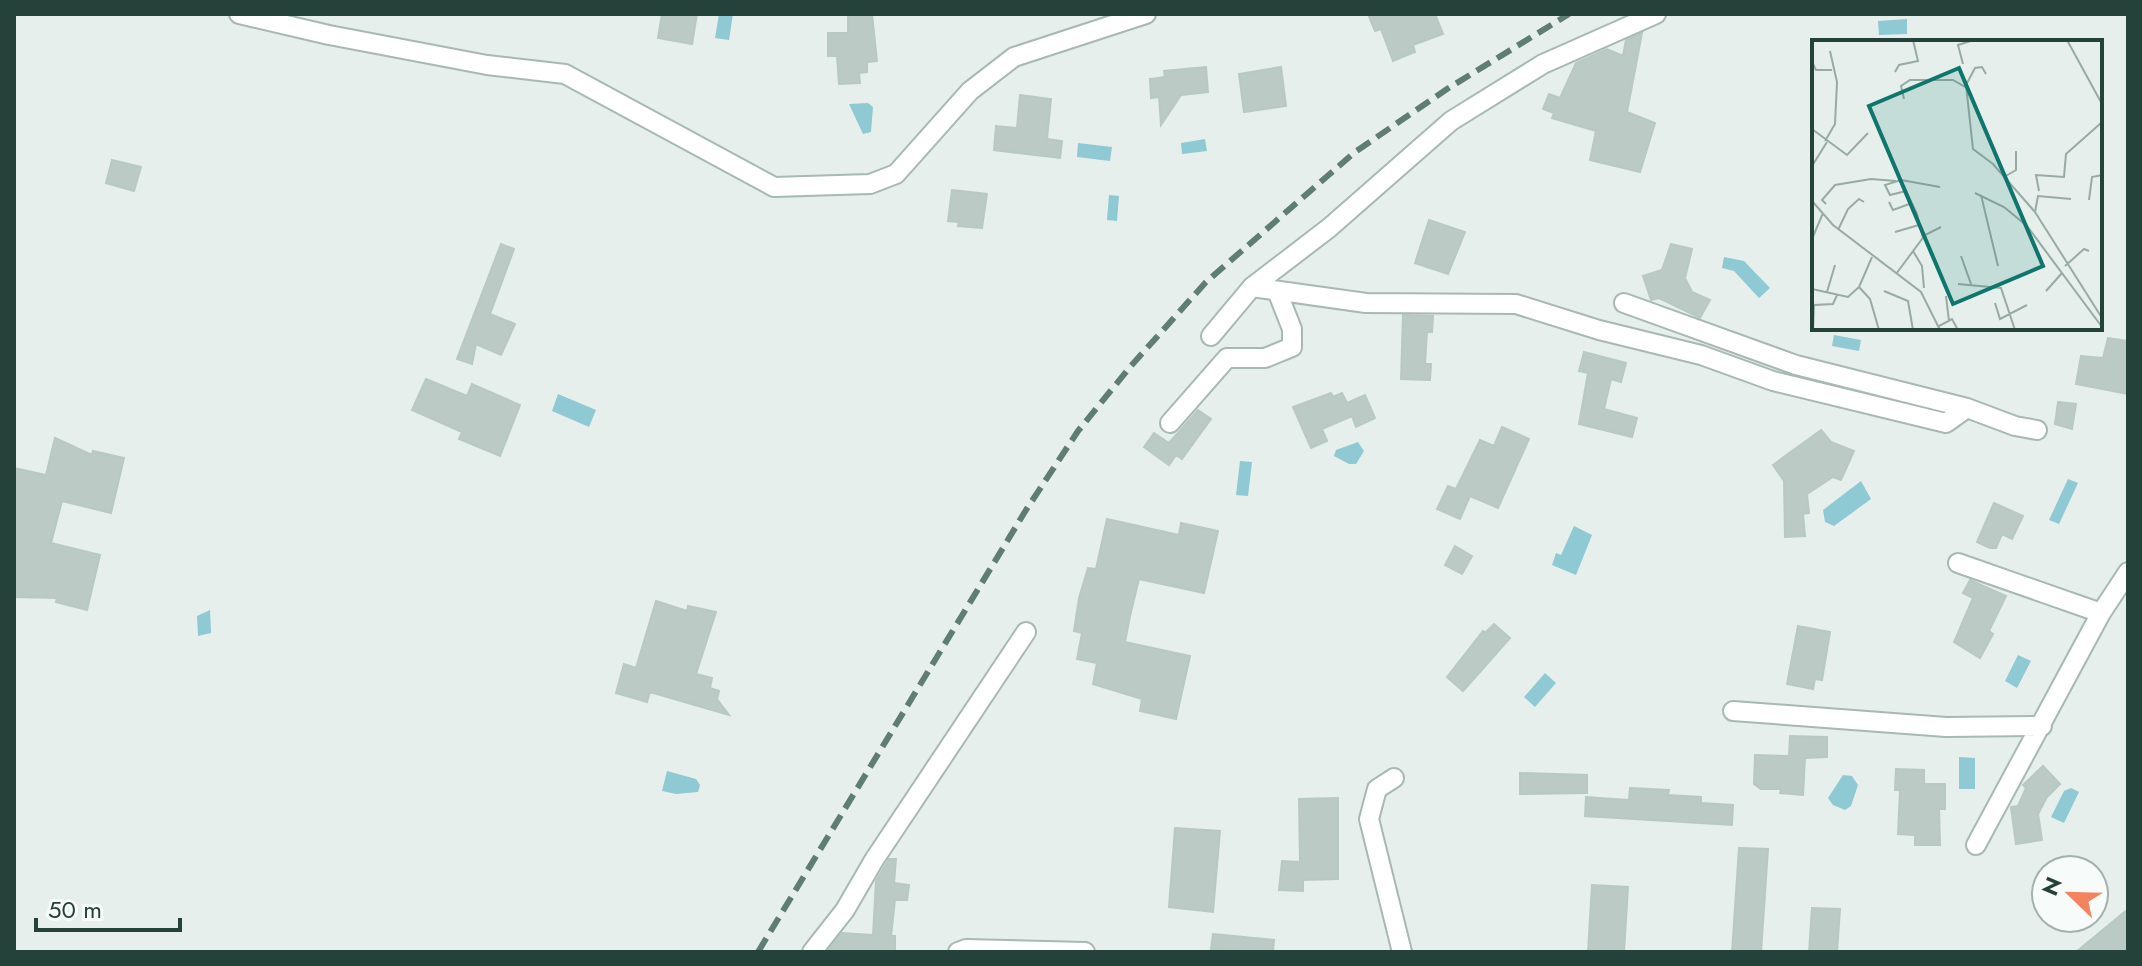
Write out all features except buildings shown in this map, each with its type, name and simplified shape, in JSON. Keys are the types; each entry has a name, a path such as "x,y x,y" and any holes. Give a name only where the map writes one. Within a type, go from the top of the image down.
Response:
{"street":[{"path":"239,14 472,62 565,74 774,187 803,189 870,184 896,174 970,91 1014,57 1146,14"},
{"path":"1211,336 1252,287 1329,228 1451,121 1543,64 1656,14"},
{"path":"1252,287 1366,303 1516,304 1599,330 1701,355 1773,381 1946,423 1967,408"},
{"path":"1170,423 1227,358 1265,358 1292,347 1292,329 1277,291"},
{"path":"1624,303 1796,365 1967,408 2015,426 2037,430"},
{"path":"1958,563 2101,613"},
{"path":"1976,845 2101,613 2128,572"},
{"path":"812,952 845,910 874,860 1026,632"},
{"path":"1733,711 1946,727 2042,726"},
{"path":"1394,778 1377,789 1369,819 1402,952"},
{"path":"958,952 966,949 1085,952"}],"water":[{"path":"719,14 733,14 729,40 715,38"},
{"path":"1907,19 1907,34 1879,35 1878,21"},
{"path":"868,103 873,107 871,132 863,134 849,104"},
{"path":"1205,139 1207,151 1182,154 1181,143"},
{"path":"1078,143 1112,147 1110,161 1077,157"},
{"path":"1109,195 1119,196 1117,221 1107,220"},
{"path":"1724,257 1744,261 1770,288 1759,298 1734,271 1722,268"},
{"path":"1834,335 1861,340 1859,351 1832,346"},
{"path":"558,394 596,410 589,427 552,411"},
{"path":"1358,442 1364,451 1356,464 1334,456 1336,450"},
{"path":"1240,461 1252,462 1248,496 1236,495"},
{"path":"2068,479 2078,483 2059,524 2049,520"},
{"path":"1861,481 1871,499 1834,526 1825,522 1823,510"},
{"path":"1574,526 1592,535 1576,575 1552,565 1556,553 1561,555"},
{"path":"210,610 211,633 198,636 197,616"},
{"path":"2018,655 2031,661 2017,688 2005,681"},
{"path":"1545,673 1556,683 1535,707 1524,697"},
{"path":"1959,757 1975,758 1975,789 1959,789"},
{"path":"667,771 696,779 700,785 698,792 676,794 662,791"},
{"path":"1843,775 1852,776 1858,785 1851,806 1845,810 1833,805 1828,798"},
{"path":"2071,788 2079,792 2064,823 2051,817 2064,791"}],"railway":[{"path":"758,952 1026,510 1078,431 1130,367 1206,282 1355,152 1447,89 1569,14"}]}
